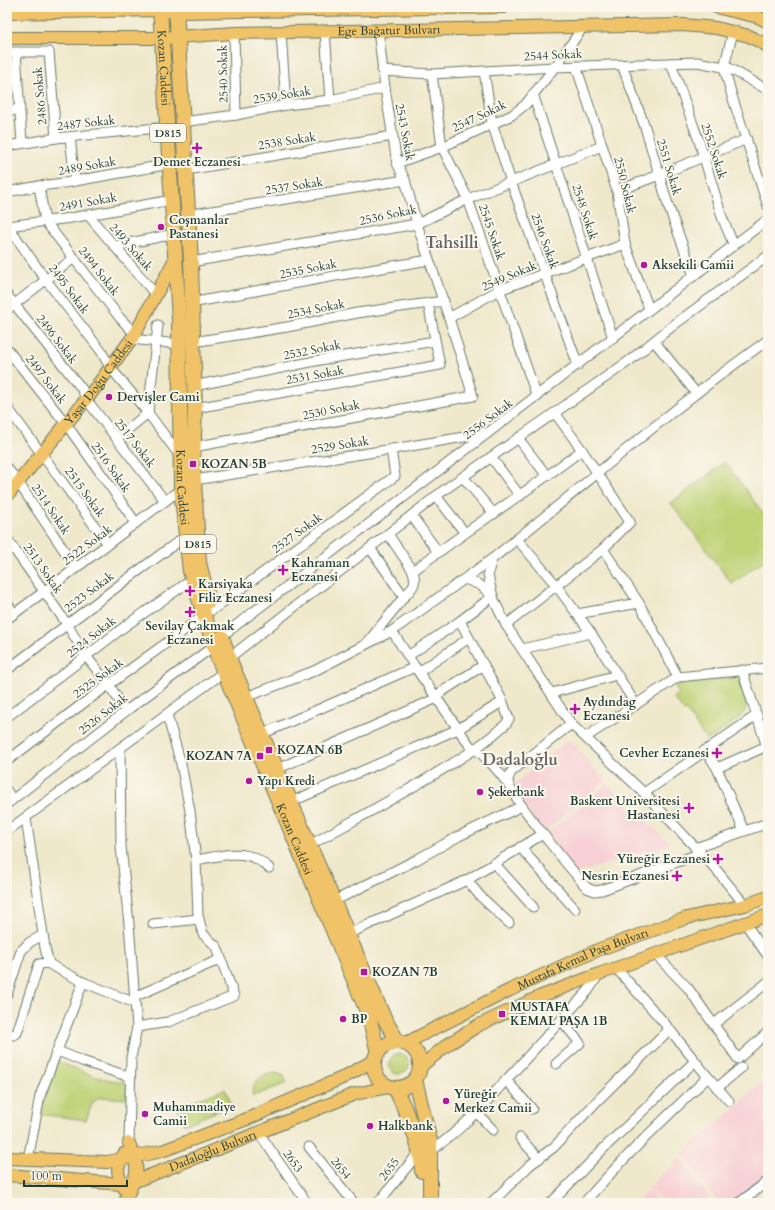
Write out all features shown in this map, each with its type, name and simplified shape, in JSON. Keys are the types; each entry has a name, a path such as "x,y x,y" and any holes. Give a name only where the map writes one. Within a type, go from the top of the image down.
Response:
{"highway":[{"name":"Kozan Caddesi","path":"160,9 176,264 186,343 194,386 194,480 200,563 209,613"},
{"name":"Kozan Caddesi","path":"177,9 182,122 191,263 191,303 186,343 180,456 181,489 190,571 209,613 218,640 224,672 369,1016 376,1056"},
{"path":"176,264 181,272 191,263"},
{"name":"Kozan Caddesi","path":"218,640 229,658 384,1018 402,1043"},
{"path":"392,1088 403,1088 409,1085 419,1074 420,1060 417,1053 412,1047 402,1043 390,1043 383,1047 376,1056 374,1068 377,1076 382,1082 392,1088 406,1110 425,1151 430,1203"},
{"path":"415,1080 430,1141 425,1151 422,1164 422,1203"}],"main road":[{"name":"Ege Bağatur Bulvarı","path":"7,13 160,9 504,7"},
{"path":"716,7 758,17 768,22"},
{"name":"Ege Bağatur Bulvarı","path":"7,38 179,38 234,33 683,25 716,28 733,32 749,36 768,46"},
{"name":"Yaşar Doğu Caddesi","path":"7,496 86,399 133,336 156,295 176,264"},
{"name":"Mustafa Kemal Paşa Bulvarı","path":"402,1043 600,948 687,918 745,905 768,897"},
{"name":"Mustafa Kemal Paşa Bulvarı","path":"420,1067 447,1045 479,1025 540,997 599,974 768,915"},
{"name":"Dadaloğlu Bulvarı","path":"7,1158 107,1162 162,1151 247,1119 342,1078 376,1056"},
{"name":"Dadaloğlu Bulvarı","path":"7,1175 127,1191 259,1133 355,1094 392,1088"},
{"path":"127,1191 136,1173 134,1157 129,1143"},
{"path":"127,1191 118,1177 117,1167 129,1143"}],"street":[{"name":"2547 Sokak","path":"397,163 442,147 512,115 525,105 555,67 583,27"},
{"name":"2543 Sokak","path":"378,30 382,71 397,163 405,180 417,224 450,318 473,396"},
{"path":"281,32 286,105"},
{"path":"325,32 330,100"},
{"path":"733,32 724,67 768,206"},
{"name":"2540 Sokak","path":"234,33 236,115"},
{"path":"11,52 17,81 22,143"},
{"name":"2486 Sokak","path":"11,52 48,52 56,138"},
{"name":"2544 Sokak","path":"382,71 432,74 576,66 697,62 729,68 768,90"},
{"name":"2552 Sokak","path":"671,63 704,157 722,217 734,246"},
{"name":"2551 Sokak","path":"622,64 645,127 669,208 694,276"},
{"name":"2550 Sokak","path":"576,66 616,191 625,244 649,309"},
{"name":"2546 Sokak","path":"484,71 492,123 511,182 578,365"},
{"name":"2545 Sokak","path":"432,74 442,147 468,199 537,397"},
{"path":"7,82 17,81"},
{"name":"2539 Sokak","path":"182,122 236,115 286,105 330,100 385,88"},
{"name":"2548 Sokak","path":"533,94 614,338"},
{"path":"7,113 19,108"},
{"name":"2487 Sokak","path":"7,146 56,138 168,127"},
{"name":"2538 Sokak","path":"186,170 393,136"},
{"path":"70,137 75,181"},
{"path":"616,191 747,139"},
{"name":"2536 Sokak","path":"191,263 417,224 468,199 602,146"},
{"name":"2489 Sokak","path":"7,192 170,164"},
{"name":"2537 Sokak","path":"188,215 405,180"},
{"path":"39,186 45,221"},
{"name":"2491 Sokak","path":"7,226 88,215 172,200"},
{"name":"2493 Sokak","path":"88,215 156,295"},
{"name":"2556 Sokak","path":"218,640 768,219"},
{"name":"2494 Sokak","path":"45,221 133,336"},
{"name":"2495 Sokak","path":"7,226 46,280 102,351 110,367 148,413 180,456"},
{"path":"114,246 174,234"},
{"name":"2549 Sokak","path":"450,318 499,290 625,244"},
{"path":"11,307 74,258"},
{"path":"229,658 436,496 629,361 765,258 768,268"},
{"name":"2535 Sokak","path":"191,303 429,260"},
{"name":"2496 Sokak","path":"7,294 11,307 82,389 86,399"},
{"name":"2534 Sokak","path":"133,336 156,341 186,343 287,327 357,313 444,301"},
{"path":"428,303 435,341"},
{"path":"117,438 148,413 158,325"},
{"path":"246,697 314,671 392,631 492,559 597,472 696,393 768,340"},
{"name":"2531 Sokak","path":"195,408 440,365 435,341"},
{"name":"2532 Sokak","path":"194,386 320,360 435,341"},
{"path":"654,341 696,393"},
{"name":"2497 Sokak","path":"7,349 66,424"},
{"name":"2530 Sokak","path":"193,447 473,396"},
{"name":"2517 Sokak","path":"86,399 165,501"},
{"name":"2515 Sokak","path":"7,407 108,544"},
{"path":"506,625 603,549 630,522 582,450 555,413"},
{"name":"2516 Sokak","path":"66,424 136,523"},
{"name":"2529 Sokak","path":"194,480 489,433"},
{"path":"518,438 548,476"},
{"name":"2527 Sokak","path":"209,613 395,476 391,449"},
{"path":"413,571 548,476 582,450"},
{"path":"491,457 520,496"},
{"name":"2514 Sokak","path":"7,468 76,568"},
{"path":"463,477 494,514"},
{"name":"2522 Sokak","path":"10,616 181,489"},
{"path":"436,496 465,533"},
{"path":"412,516 438,552"},
{"path":"365,646 386,617 413,587 416,580 413,571 388,534"},
{"name":"2523 Sokak","path":"7,670 130,576 186,536"},
{"name":"2513 Sokak","path":"7,539 67,624 86,656 126,711"},
{"path":"517,539 556,585 591,633 636,705"},
{"path":"370,548 404,597"},
{"path":"603,549 639,603 678,678"},
{"path":"492,559 488,573 493,596 506,625 571,724 644,793 714,867 745,905"},
{"name":"2524 Sokak","path":"7,717 128,624 193,579"},
{"path":"465,579 480,585 493,596"},
{"path":"408,656 493,596"},
{"path":"7,603 10,616"},
{"path":"577,614 639,603"},
{"name":"2525 Sokak","path":"7,761 108,685 209,613"},
{"path":"310,845 379,807 475,748 506,724 509,719 502,702 484,664 460,620"},
{"path":"392,631 417,670 470,746 475,748 491,763 509,785 522,806 543,834 587,888 602,890 744,831 768,823"},
{"path":"522,649 591,633"},
{"path":"262,734 417,670 469,638"},
{"name":"2526 Sokak","path":"10,802 218,640"},
{"path":"277,769 436,697 484,664"},
{"path":"586,737 678,678 768,668"},
{"path":"717,768 767,748 742,670"},
{"path":"7,831 224,672"},
{"path":"552,693 618,674"},
{"path":"291,802 458,729 502,702"},
{"path":"137,1027 168,1022 234,996 217,947 203,934 199,919 196,860 190,811 181,764 167,715"},
{"path":"644,793 757,715"},
{"path":"509,785 508,781 511,772 571,724"},
{"path":"120,749 121,846 137,1027 131,1058 129,1143"},
{"path":"705,750 717,768 744,831"},
{"path":"7,791 10,802"},
{"path":"334,901 416,860 459,836 522,806"},
{"path":"26,818 43,935 49,963"},
{"path":"348,934 467,880 543,834"},
{"path":"520,847 575,909"},
{"path":"196,860 233,853 244,854 257,859 269,868"},
{"path":"494,863 533,907"},
{"path":"467,880 480,896 509,922"},
{"path":"153,924 199,919"},
{"path":"746,923 768,956"},
{"path":"7,994 21,951 30,942 43,935"},
{"path":"655,954 688,988 738,1059 768,1032"},
{"path":"7,1034 14,1035 17,1033 39,964 49,963 84,982 135,1000 221,959"},
{"path":"616,968 670,1029 729,1101"},
{"name":"2655","path":"378,1203 425,1151 446,1141 476,1112 588,991 599,974"},
{"path":"28,1160 40,1096 84,982"},
{"path":"714,1024 768,982"},
{"path":"556,1064 580,1043 561,1020"},
{"path":"491,1203 530,1165 554,1147 599,1098 670,1029"},
{"path":"58,1051 82,1061 130,1077"},
{"path":"551,1203 604,1148 695,1061"},
{"path":"717,1088 741,1068"},
{"path":"584,1203 602,1182 657,1126 708,1077"},
{"path":"506,1080 532,1109"},
{"path":"476,1112 493,1130"},
{"name":"2653","path":"259,1133 307,1203"},
{"path":"520,1138 539,1159"},
{"name":"2654","path":"309,1147 354,1203"},
{"path":"740,1202 768,1181"}],"shaded area":[{"path":"571,740 605,781 544,832 512,790 514,785 566,741"},
{"path":"608,783 630,807 671,844 574,874 546,834"},
{"path":"768,1078 768,1177 737,1203 719,1203 682,1154"},
{"path":"680,1157 713,1203 664,1203 649,1188"},
{"path":"647,1190 660,1203 636,1203"}],"green space":[{"path":"725,462 768,520 768,557 732,584 671,503"},
{"path":"739,677 742,680 746,705 744,712 729,726 707,741 686,710 684,711 673,697 679,693 675,687 684,682"},
{"path":"399,1054 406,1057 409,1064 406,1071 399,1074 392,1071 389,1064 392,1057"},
{"path":"57,1061 96,1077 127,1083 126,1099 101,1097 96,1099 92,1104 86,1120 39,1114"},
{"path":"275,1073 283,1075 287,1083 253,1096 252,1091 255,1083 266,1075"},
{"path":"225,1089 232,1105 184,1125 178,1107"}],"place":[{"name":"Demet Eczanesi","path":"197,148"},
{"name":"Coşmanlar Pastanesi","path":"161,227"},
{"name":"Aksekili Camii","path":"644,265"},
{"name":"Dervişler Cami","path":"109,397"},
{"name":"KOZAN 5B","path":"193,464"},
{"name":"Kahraman Eczanesi","path":"283,570"},
{"name":"Karsiyaka Filiz Eczanesi","path":"190,591"},
{"name":"Sevilay Çakmak Eczanesi","path":"190,612"},
{"name":"Aydındag Eczanesi","path":"575,709"},
{"name":"KOZAN 6B","path":"269,750"},
{"name":"Cevher Eczanesi","path":"717,753"},
{"name":"KOZAN 7A","path":"260,756"},
{"name":"Yapı Kredi","path":"249,781"},
{"name":"Şekerbank","path":"480,792"},
{"name":"Baskent Universitesi Hastanesi","path":"689,808"},
{"name":"Yüreğir Eczanesi","path":"718,859"},
{"name":"Nesrin Eczanesi","path":"677,876"},
{"name":"KOZAN 7B","path":"364,972"},
{"name":"MUSTAFA KEMAL PAŞA 1B","path":"502,1014"},
{"name":"BP","path":"343,1019"},
{"name":"Yüreğir Merkez Camii","path":"446,1101"},
{"name":"Muhammadiye Camii","path":"145,1114"},
{"name":"Halkbank","path":"370,1126"}],"district":[{"name":"Tahsilli","path":"452,242"},
{"name":"Dadaloğlu","path":"520,759"}]}
